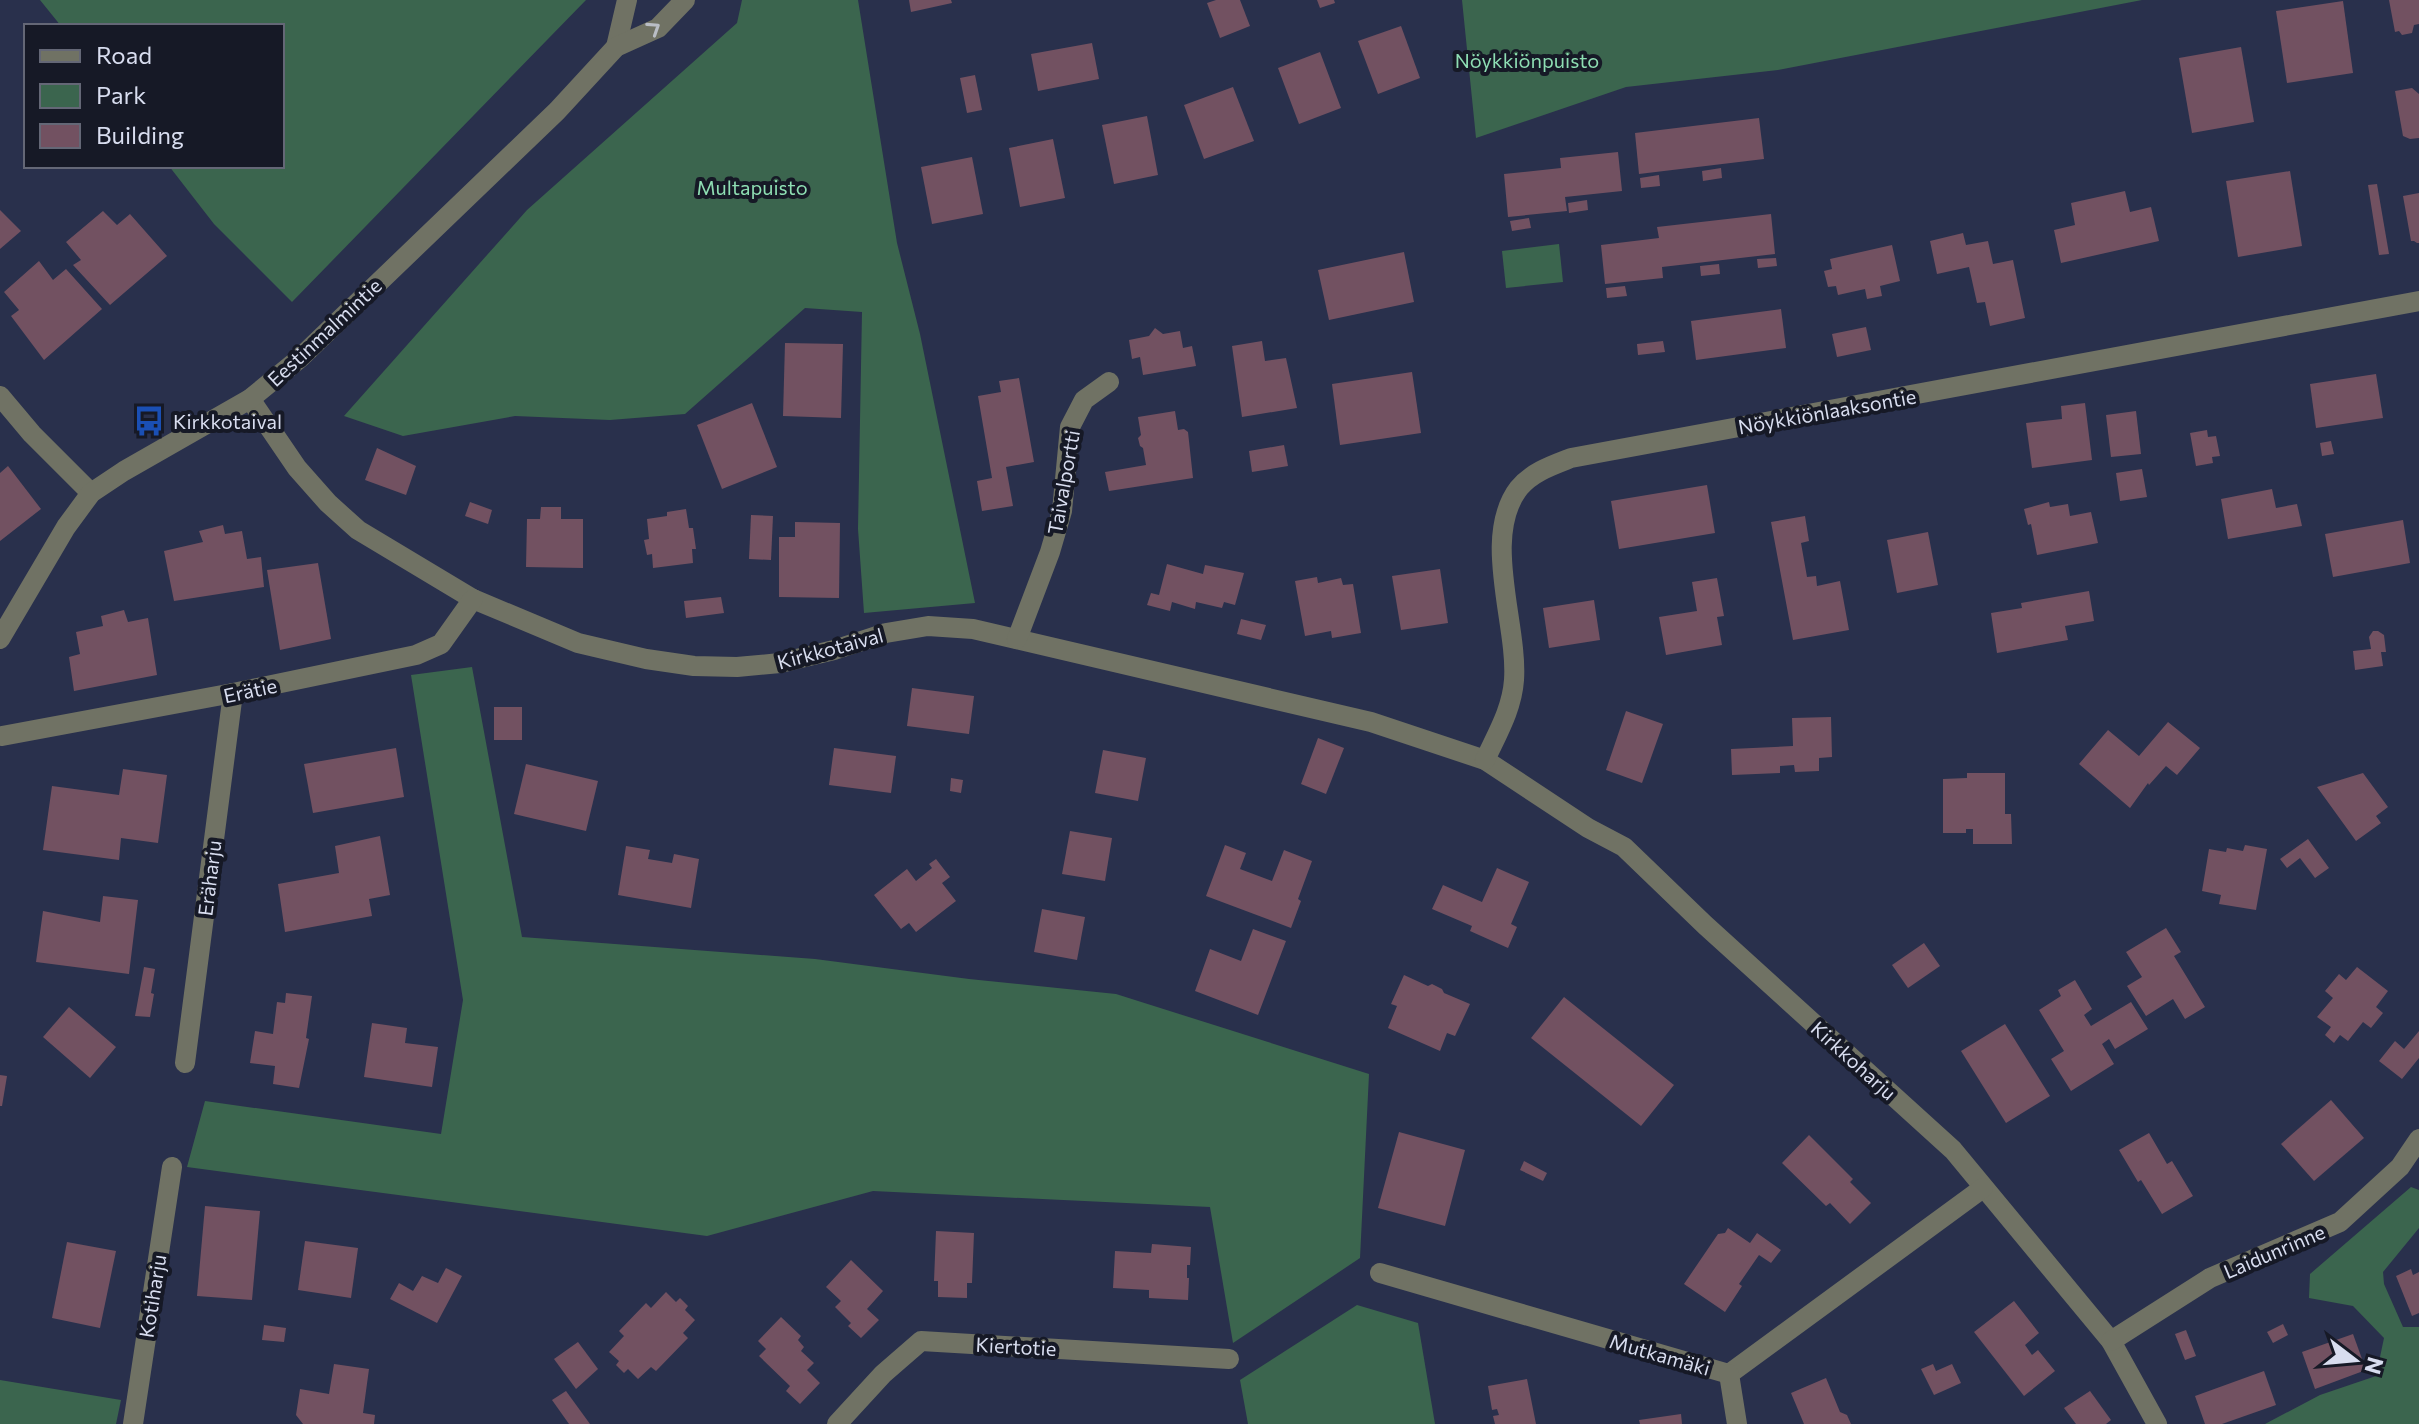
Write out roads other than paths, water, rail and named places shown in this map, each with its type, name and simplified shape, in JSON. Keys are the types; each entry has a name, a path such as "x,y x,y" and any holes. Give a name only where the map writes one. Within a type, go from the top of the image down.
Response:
{"street":[{"name":"Eestinmalmintie","path":"616,47 627,0"},
{"name":"Eestinmalmintie","path":"0,639 66,527 91,493 250,399 300,358 557,111 616,47 658,28 685,0"},
{"name":"Nöykkiönlaaksontie","path":"1485,760 1512,700 1514,676 1502,551 1504,529 1509,507 1520,487 1544,468 1571,458 2419,301"},
{"name":"Taivalportti","path":"1017,639 1062,511 1070,427 1084,400 1109,382"},
{"path":"0,396 32,434 91,493"},
{"name":"Kirkkotaival","path":"250,399 297,468 328,503 358,530 473,599 578,643 646,659 694,666 737,667 780,663 886,633 928,626 973,629 1371,722 1485,760"},
{"name":"Erätie","path":"2,736 416,655 441,644 473,599"},
{"name":"Eräharju","path":"185,1063 233,693"},
{"name":"Kirkkoharju","path":"1485,760 1588,828 1624,847 1723,942 1953,1150 2111,1341 2157,1424"},
{"name":"Laidunrinne","path":"2111,1341 2210,1278 2340,1222 2400,1167 2419,1139"},
{"name":"Kotiharju","path":"133,1424 172,1167"},
{"name":"Mutkamäki","path":"1380,1273 1729,1374 1983,1188"},
{"name":"Kiertotie","path":"837,1424 883,1374 921,1341 1229,1359"},
{"path":"1729,1374 1737,1424"}],"place":[{"name":"Kirkkotaival","path":"149,421"}],"park label":[{"name":"Nöykkiönpuisto","path":"1527,60"},
{"name":"Multapuisto","path":"752,187"}]}
